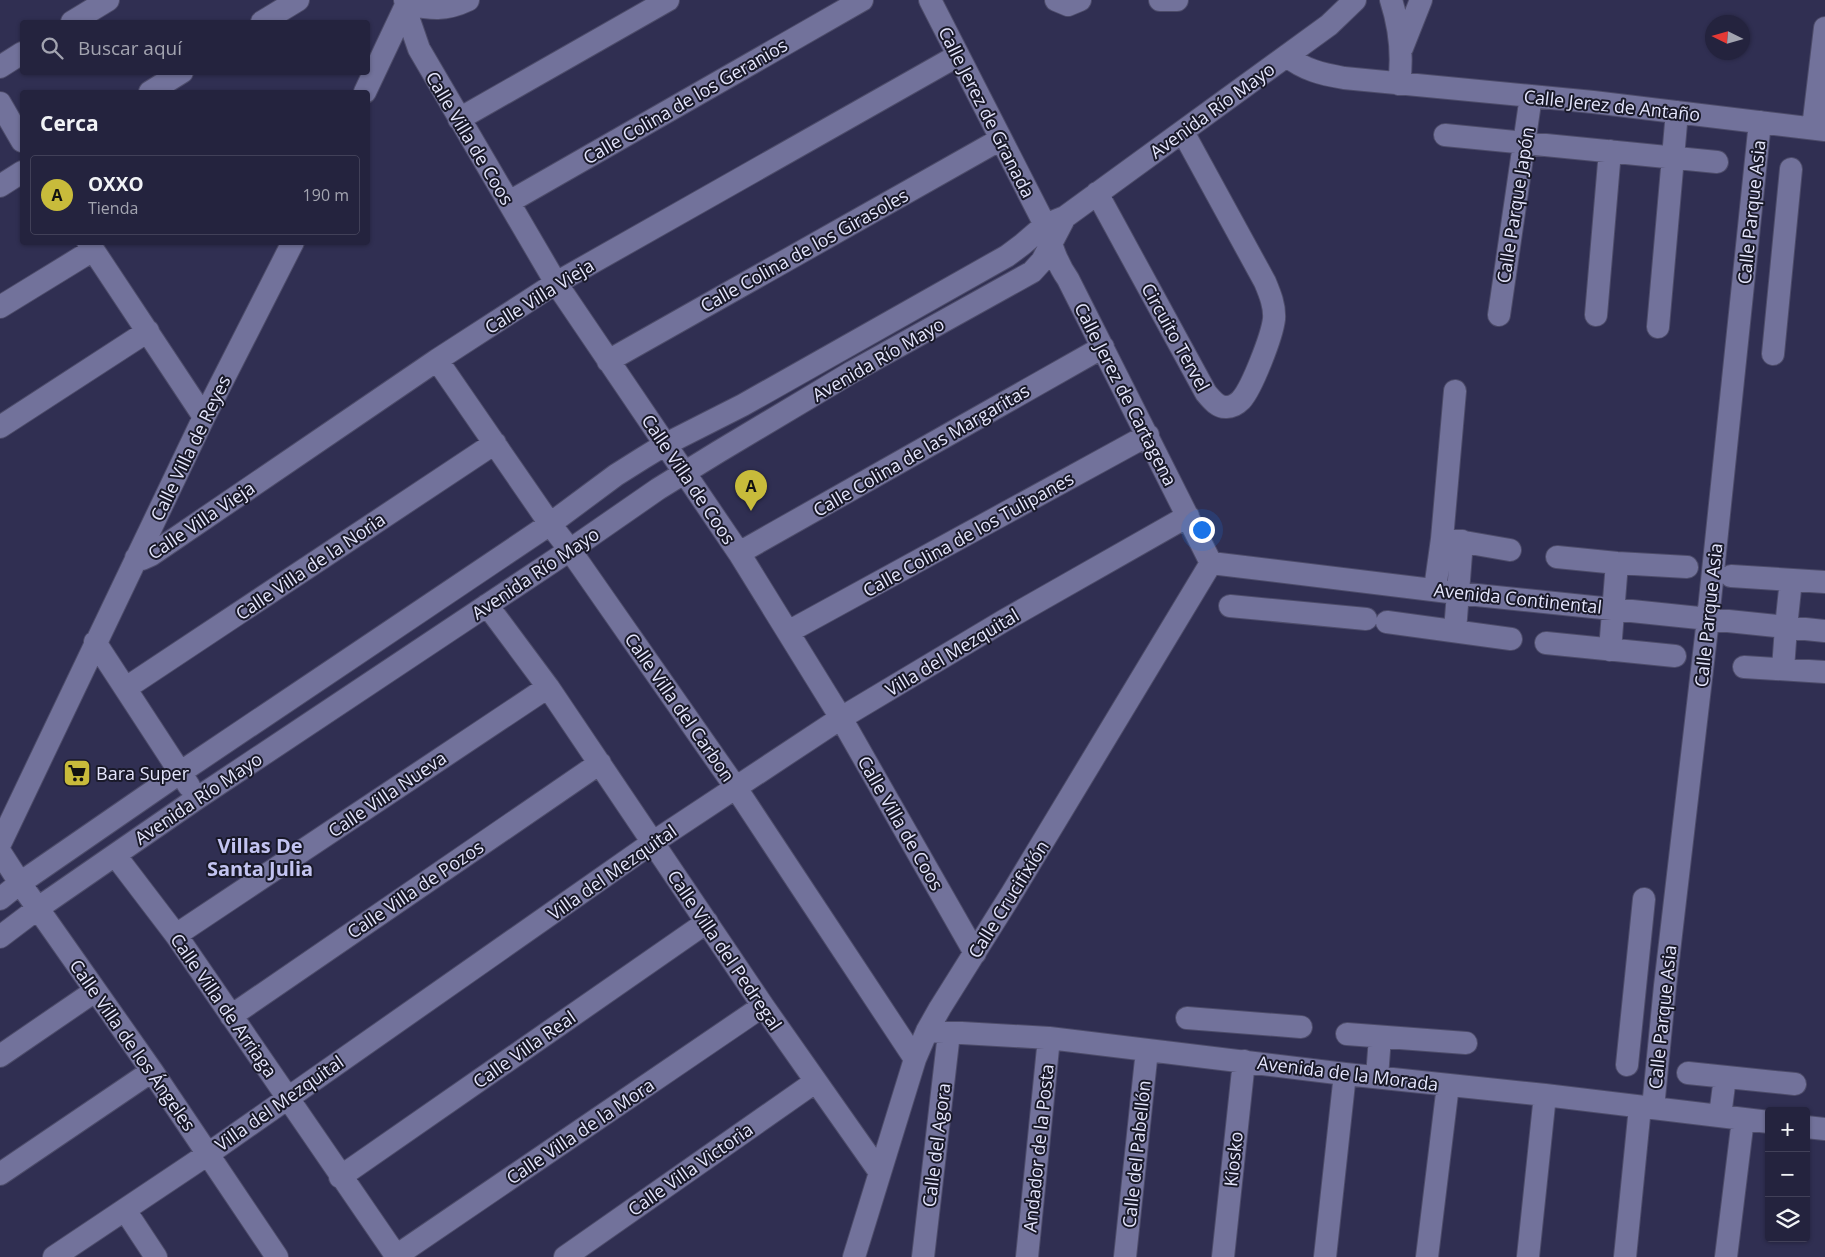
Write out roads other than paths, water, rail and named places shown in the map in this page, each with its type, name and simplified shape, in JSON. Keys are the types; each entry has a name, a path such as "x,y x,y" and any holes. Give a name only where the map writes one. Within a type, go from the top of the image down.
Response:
{"street":[{"path":"75,20 108,0"},
{"path":"265,20 298,0"},
{"path":"366,90 407,1 433,8 445,8 468,0"},
{"path":"459,119 668,0"},
{"name":"Calle Colina de los Geranios","path":"509,202 862,0"},
{"name":"Calle Jerez de Granada","path":"930,0 1001,139 1053,228"},
{"path":"1056,0 1060,3 1068,4 1080,0"},
{"path":"1160,0 1176,0"},
{"name":"Avenida Río Mayo","path":"0,899 181,772 550,524 616,475 666,444 743,405 1007,256 1023,244 1053,228 1097,193 1287,56 1328,25 1355,0"},
{"path":"1392,0 1400,31 1399,84"},
{"path":"1400,51 1421,0"},
{"name":"Calle Villa de Coos","path":"407,1 409,20 418,49 556,283 739,553 841,718 975,953"},
{"path":"1819,129 1825,28"},
{"path":"0,67 20,54"},
{"name":"Calle Villa Vieja","path":"136,558 142,559 151,555 437,360 556,283 957,56"},
{"name":"Calle Jerez de Antaño","path":"1287,56 1298,65 1310,70 1344,78 1531,96 1819,129"},
{"path":"153,90 177,75"},
{"name":"Calle Parque Japón","path":"1499,314 1531,96"},
{"path":"0,104 20,138"},
{"path":"1658,327 1677,112"},
{"name":"Calle Parque Asia","path":"1625,1257 1665,986 1708,619 1760,122"},
{"name":"Circuito Tervel","path":"1097,193 1206,393 1220,406 1225,408 1233,406 1240,401 1246,392 1268,343 1274,318 1274,306 1265,282 1183,132"},
{"path":"1446,134 1717,162"},
{"name":"Calle Colina de los Girasoles","path":"608,361 1001,139"},
{"path":"1596,315 1610,151"},
{"path":"1773,354 1790,169"},
{"path":"0,186 20,173"},
{"name":"Avenida Río Mayo","path":"0,937 38,908 196,798 685,472 852,372 1032,272 1042,261 1053,228"},
{"name":"Calle Jerez de Cartagena","path":"1053,228 1060,268 1068,279 1103,347 1211,563"},
{"name":"Calle Villa de Reyes","path":"0,844 204,417 291,245"},
{"path":"0,307 90,246 204,417"},
{"path":"1745,267 1781,270"},
{"path":"0,427 148,331"},
{"name":"Calle Colina de las Margaritas","path":"739,553 1103,347"},
{"name":"Calle Villa del Carbon","path":"437,360 736,788 916,1059"},
{"path":"1455,392 1452,540 1457,593 1455,631"},
{"name":"Calle Colina de los Tulipanes","path":"788,632 1148,435"},
{"name":"Calle Villa de la Noria","path":"126,688 495,443"},
{"name":"Villa del Mezquital","path":"54,1257 208,1154 652,843 841,718 1005,620 1188,516"},
{"path":"1452,540 1510,550"},
{"path":"1435,589 1452,540"},
{"path":"1557,557 1687,567"},
{"name":"Avenida Continental","path":"1211,563 1457,593 1825,631"},
{"name":"Calle Crucifixión","path":"854,1257 879,1171 927,1031 1211,563"},
{"path":"1610,650 1617,563"},
{"path":"1304,612 1306,575"},
{"path":"1731,576 1825,582"},
{"path":"1783,668 1791,580"},
{"name":"Calle Villa del Pedregal","path":"487,605 548,687 763,1006 879,1171"},
{"path":"1230,606 1376,620 1511,639"},
{"path":"95,642 181,772 196,798"},
{"path":"1546,643 1675,656"},
{"path":"1744,666 1825,672"},
{"name":"Calle Villa Nueva","path":"176,935 548,687"},
{"name":"Calle Villa de Pozos","path":"230,1016 600,763"},
{"name":"Calle Villa de los Ángeles","path":"0,852 20,884 152,1071 278,1257"},
{"name":"Calle Villa de Arriaga","path":"115,855 176,935 340,1177 397,1257"},
{"path":"1627,1066 1644,899"},
{"name":"Calle Villa Real","path":"340,1177 707,922"},
{"path":"1636,983 1665,986"},
{"path":"0,1056 95,991"},
{"name":"Calle Villa de la Mora","path":"397,1257 763,1006"},
{"path":"1186,1018 1301,1027"},
{"name":"Kiosko","path":"1223,1257 1233,1060 1225,1021"},
{"name":"Avenida de la Morada","path":"927,1031 1049,1038 1765,1122"},
{"name":"Calle del Agora","path":"923,1257 950,1033"},
{"path":"1347,1034 1466,1043"},
{"path":"1377,1077 1380,1037"},
{"name":"Andador de la Posta","path":"1027,1257 1049,1038"},
{"name":"Calle del Pabellón","path":"1125,1257 1147,1050"},
{"path":"0,1174 152,1071"},
{"path":"1325,1257 1345,1074"},
{"path":"1688,1074 1795,1084"},
{"path":"1720,1116 1725,1077"},
{"name":"Calle Villa Victoria","path":"566,1257 815,1082"},
{"path":"1426,1257 1448,1085"},
{"path":"1528,1257 1545,1095"},
{"path":"1726,1257 1743,1119"},
{"path":"1810,1127 1825,1129"},
{"path":"125,1210 156,1257"}],"place":[{"name":"OXXO","path":"751,511"},
{"name":"Bara Super","path":"77,773"}],"district":[{"name":"Villas De Santa Julia","path":"260,856"}]}
